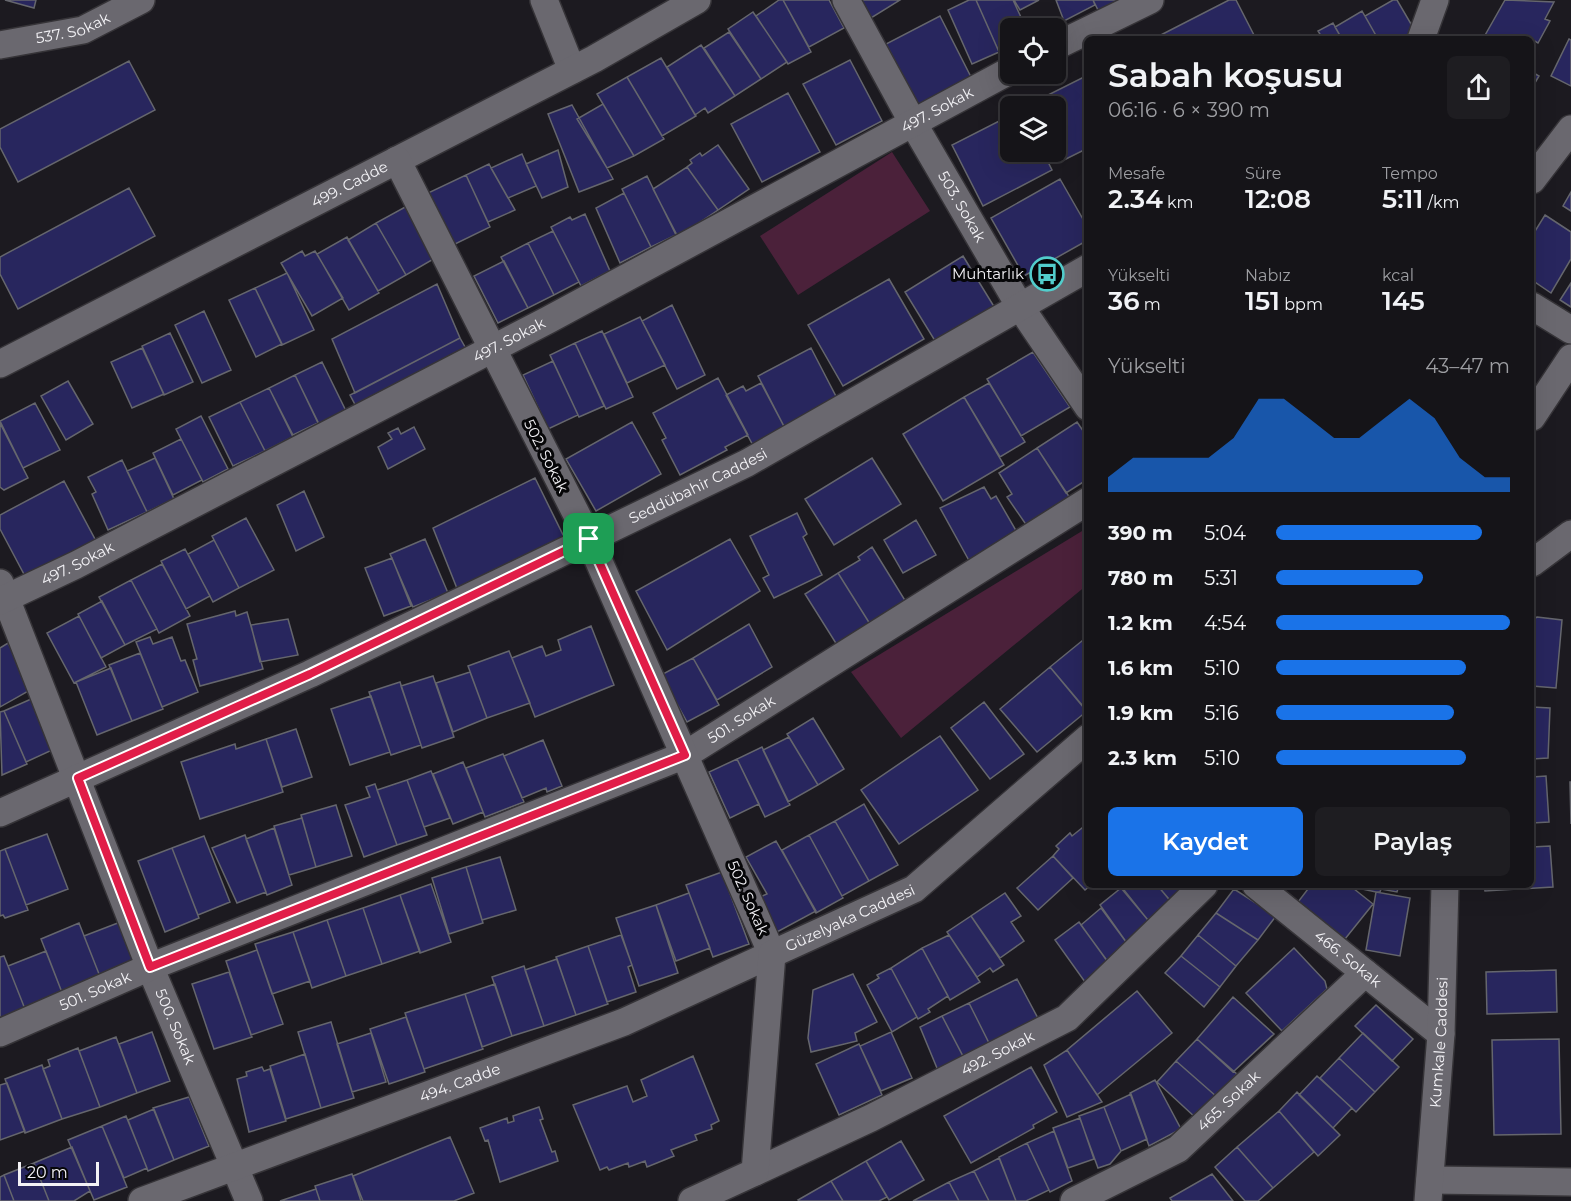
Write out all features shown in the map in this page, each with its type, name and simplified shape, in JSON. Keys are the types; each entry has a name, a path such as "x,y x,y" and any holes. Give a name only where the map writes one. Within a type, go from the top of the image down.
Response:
{"street":[{"name":"537. Sokak","path":"0,45 83,30 141,0"},
{"path":"544,0 572,70"},
{"name":"499. Cadde","path":"0,364 572,70 697,0"},
{"name":"503. Sokak","path":"846,0 913,123 1019,305 1084,400"},
{"path":"1066,41 1150,0"},
{"path":"1422,36 1435,0"},
{"name":"497. Sokak","path":"2,594 76,565 491,349 1000,76"},
{"path":"1534,177 1571,129"},
{"name":"502. Sokak","path":"397,160 589,539 772,954"},
{"name":"Seddübahir Caddesi","path":"0,813 310,674 747,463 1019,305 1084,270"},
{"path":"1534,307 1571,330"},
{"path":"1534,414 1571,358"},
{"name":"501. Sokak","path":"0,1033 150,967 685,755 1084,504"},
{"path":"1534,562 1571,534"},
{"name":"500. Sokak","path":"2,594 78,778 150,967 249,1201"},
{"name":"Güzelyaka Caddesi","path":"755,1172 772,954 915,889 1084,743"},
{"name":"492. Sokak","path":"755,1172 871,1118 1066,1018 1201,888"},
{"name":"466. Sokak","path":"1260,888 1441,1035"},
{"name":"Kumkale Caddesi","path":"1429,1191 1441,1035 1445,888"},
{"name":"494. Cadde","path":"142,1201 624,1022 772,954"},
{"name":"465. Sokak","path":"1074,1201 1178,1149 1365,973"},
{"path":"692,1201 755,1172"},
{"path":"1429,1191 1571,1182"}],"shaded area":[{"path":"892,152 930,211 798,295 760,236"},
{"path":"1084,530 1084,587 901,738 851,672"}],"building":[{"path":"5,0 36,0 34,8"},
{"path":"779,0 783,0 811,52 788,64 756,16"},
{"path":"783,0 829,0 844,28 809,47"},
{"path":"860,0 900,0 871,18"},
{"path":"969,0 976,0 999,52 972,64 948,10"},
{"path":"976,0 1013,0 1021,18 1000,18 1000,54"},
{"path":"1014,0 1039,0 1020,10"},
{"path":"1056,0 1093,0 1095,5 1066,20 1063,18"},
{"path":"1093,0 1123,0 1099,12"},
{"path":"1229,0 1236,0 1254,36 1159,36"},
{"path":"1397,0 1414,29 1410,36 1376,36 1365,16"},
{"path":"1505,0 1554,2 1545,19 1550,21 1538,43 1534,41 1534,36 1485,36"},
{"path":"1362,11 1376,36 1340,36 1335,27"},
{"path":"753,12 787,62 761,79 728,29"},
{"path":"940,16 972,79 918,106 886,44"},
{"path":"1333,23 1340,36 1321,36 1318,31"},
{"path":"729,32 761,79 735,96 704,48"},
{"path":"1569,39 1571,40 1571,86 1551,76"},
{"path":"701,45 735,96 708,113 705,108 695,115 667,67"},
{"path":"661,58 696,116 662,136 627,77"},
{"path":"850,60 882,121 836,145 803,84"},
{"path":"129,61 155,110 18,182 0,147 0,129"},
{"path":"1534,73 1539,76 1534,85"},
{"path":"627,77 664,139 634,156 597,94"},
{"path":"1084,77 1084,150 1066,159 1066,96 1046,96"},
{"path":"788,93 820,152 762,182 731,124"},
{"path":"603,104 634,156 607,168 577,119"},
{"path":"572,105 613,179 579,192 548,114"},
{"path":"1000,121 1000,162 1048,162 1052,170 983,206 952,145"},
{"path":"718,145 749,189 718,210 687,167 692,163 690,160 700,153 702,156"},
{"path":"558,150 568,187 542,198 526,164"},
{"path":"522,154 536,186 508,198 491,168"},
{"path":"489,164 515,210 488,222 466,175"},
{"path":"687,167 718,210 678,237 653,189"},
{"path":"466,175 490,227 453,245 428,193"},
{"path":"647,176 676,235 651,247 622,189"},
{"path":"1060,179 1084,221 1084,242 1024,276 991,218"},
{"path":"129,188 155,236 18,309 0,274 0,257"},
{"path":"1571,192 1571,211 1563,206"},
{"path":"624,193 651,247 620,263 596,208"},
{"path":"407,206 437,257 406,275 376,223"},
{"path":"585,214 610,271 581,286 551,227 570,217 572,220"},
{"path":"1545,215 1571,232 1571,259 1551,293 1534,281 1534,233"},
{"path":"376,223 406,275 378,291 348,240"},
{"path":"553,231 579,282 554,295 528,243"},
{"path":"347,237 379,293 349,310 317,254"},
{"path":"528,243 554,295 528,308 501,257"},
{"path":"302,251 305,256 315,251 343,298 312,316 281,263"},
{"path":"963,256 998,313 940,349 905,292"},
{"path":"504,261 528,308 498,323 474,276"},
{"path":"287,273 314,330 282,345 255,288"},
{"path":"889,279 924,339 843,386 808,325"},
{"path":"1571,283 1571,307 1560,300"},
{"path":"437,284 460,338 355,393 332,339"},
{"path":"255,288 282,344 256,357 229,300"},
{"path":"672,305 705,375 677,389 642,321"},
{"path":"204,311 231,370 202,383 175,325"},
{"path":"640,317 665,365 627,383 604,334"},
{"path":"602,331 633,397 606,409 575,343"},
{"path":"170,333 193,382 164,395 142,346"},
{"path":"460,338 469,354 359,412 350,395"},
{"path":"575,343 604,406 579,417 550,355"},
{"path":"142,348 164,394 132,408 111,362"},
{"path":"811,348 841,406 788,434 758,376"},
{"path":"1033,352 1070,407 1021,436 987,379"},
{"path":"553,361 578,415 548,429 523,375"},
{"path":"322,362 346,411 319,424 295,375"},
{"path":"295,375 318,423 293,435 269,388"},
{"path":"718,378 748,435 725,447 727,450 680,475 662,440 666,438 653,413"},
{"path":"68,381 93,424 66,440 41,396"},
{"path":"761,383 788,434 756,451 726,395 743,386 746,391"},
{"path":"989,383 1025,442 1000,457 964,397"},
{"path":"269,388 293,437 265,451 240,402"},
{"path":"964,397 1004,465 943,501 903,434"},
{"path":"240,402 265,451 233,466 209,417"},
{"path":"35,403 60,450 23,468 0,421"},
{"path":"201,416 228,469 203,482 176,429"},
{"path":"632,422 661,474 596,511 566,459"},
{"path":"1077,422 1084,432 1084,482 1066,493 1037,448"},
{"path":"0,423 28,478 4,490 0,487"},
{"path":"414,427 425,449 388,469 378,447 392,439 388,433 398,428 401,434"},
{"path":"181,439 202,480 173,495 153,453"},
{"path":"1037,448 1070,498 1027,526 1007,497 1012,494 999,473"},
{"path":"155,458 174,499 147,512 127,471"},
{"path":"872,458 901,504 834,545 805,499"},
{"path":"122,460 147,512 108,530 92,494 96,492 88,477"},
{"path":"535,478 567,543 458,591 433,528"},
{"path":"64,481 96,541 26,578 0,529 0,515"},
{"path":"984,487 991,499 996,496 1018,534 972,566 940,508"},
{"path":"304,491 324,537 296,551 277,505"},
{"path":"797,513 807,534 803,537 822,575 774,598 763,578 769,575 750,536"},
{"path":"246,518 274,570 239,588 212,536"},
{"path":"916,520 936,555 903,573 884,540"},
{"path":"425,539 448,593 413,607 390,554"},
{"path":"730,539 760,591 667,650 636,591"},
{"path":"214,540 239,588 213,602 188,554"},
{"path":"872,547 906,602 870,624 838,573 860,560 858,557"},
{"path":"185,549 210,596 186,609 161,561"},
{"path":"392,558 411,606 384,616 365,568"},
{"path":"162,564 190,616 159,633 131,580"},
{"path":"838,573 870,624 837,645 805,594"},
{"path":"131,580 157,629 125,645 99,597"},
{"path":"102,601 125,645 101,658 78,614"},
{"path":"235,611 236,616 247,612 263,669 200,686 193,660 197,659 187,624"},
{"path":"79,616 106,667 74,683 47,633"},
{"path":"1537,617 1562,620 1556,688 1534,686 1534,619"},
{"path":"288,619 298,655 260,662 251,625"},
{"path":"749,624 772,667 717,700 693,658"},
{"path":"591,626 614,685 535,717 512,658 542,646 546,656 561,650 558,640"},
{"path":"150,637 153,644 172,637 181,661 185,660 198,692 162,707 136,642"},
{"path":"1084,639 1084,708 1050,667"},
{"path":"8,643 32,689 0,707 0,648"},
{"path":"509,651 530,703 487,718 468,666"},
{"path":"140,653 163,709 132,721 109,665"},
{"path":"693,658 719,705 687,722 661,675"},
{"path":"1050,667 1084,707 1084,713 1037,752 1000,709"},
{"path":"111,668 132,721 97,735 76,682"},
{"path":"470,672 487,718 453,732 436,683"},
{"path":"433,676 454,737 422,748 401,686"},
{"path":"400,682 421,745 391,755 369,692"},
{"path":"38,696 61,746 26,762 4,711"},
{"path":"371,696 390,752 350,765 331,709"},
{"path":"984,702 1024,754 990,779 951,728"},
{"path":"1534,707 1550,708 1548,758 1534,759"},
{"path":"4,711 27,764 2,775 0,712"},
{"path":"813,718 844,769 818,785 787,734"},
{"path":"296,729 312,777 282,787 266,739"},
{"path":"940,736 978,790 899,844 861,790"},
{"path":"789,737 818,785 788,802 763,750"},
{"path":"266,739 283,792 200,819 181,762 235,744 236,749"},
{"path":"543,740 562,786 547,792 546,788 522,798 504,756"},
{"path":"762,747 790,805 765,817 737,759"},
{"path":"503,754 524,802 485,817 466,768"},
{"path":"737,759 759,804 730,818 709,772"},
{"path":"463,762 483,812 453,824 433,774"},
{"path":"431,771 450,818 424,827 407,780"},
{"path":"1546,776 1549,822 1534,823 1534,777"},
{"path":"407,780 427,835 397,845 377,790"},
{"path":"375,784 397,845 364,857 345,805 370,797 366,787"},
{"path":"864,804 898,865 869,881 835,821"},
{"path":"336,805 352,856 316,867 301,815"},
{"path":"302,818 316,867 289,875 274,826"},
{"path":"835,821 869,881 842,896 809,835"},
{"path":"274,828 292,885 267,895 246,839"},
{"path":"1082,828 1084,830 1084,888 1087,888 1085,890 1053,856 1059,849 1056,846 1070,833 1072,836"},
{"path":"47,834 68,889 26,905 5,849"},
{"path":"245,835 266,892 237,903 212,848"},
{"path":"809,835 843,898 816,913 782,850"},
{"path":"204,836 230,902 198,915 172,848"},
{"path":"776,841 816,911 777,932 760,897 767,894 746,857"},
{"path":"1550,846 1553,887 1485,891 1484,888 1534,888 1534,847"},
{"path":"172,848 199,918 165,932 138,861"},
{"path":"5,849 28,910 5,918 3,915 0,916 0,851"},
{"path":"1053,856 1073,878 1038,910 1017,888"},
{"path":"500,857 516,910 482,920 466,867"},
{"path":"466,867 483,923 449,934 432,878"},
{"path":"722,872 749,944 713,957 686,885"},
{"path":"431,884 451,942 420,953 400,895"},
{"path":"1121,888 1153,926 1129,946 1100,905"},
{"path":"1122,888 1160,888 1174,905 1151,924"},
{"path":"1160,888 1188,888 1172,903"},
{"path":"1309,888 1353,888 1373,904 1345,939 1298,902"},
{"path":"1357,888 1398,888 1397,892 1381,889 1380,892"},
{"path":"1234,889 1276,916 1258,940 1216,913"},
{"path":"1376,892 1410,898 1400,956 1366,950"},
{"path":"689,893 710,948 676,961 656,905"},
{"path":"1005,893 1021,916 1011,922 1024,941 1000,958 971,916"},
{"path":"400,895 420,951 382,964 363,908"},
{"path":"656,905 678,973 639,986 616,918"},
{"path":"363,908 382,964 346,976 327,920"},
{"path":"1101,908 1132,950 1111,966 1081,925"},
{"path":"1216,913 1258,940 1236,966 1198,935"},
{"path":"971,916 1004,965 993,972 990,968 977,977 947,932"},
{"path":"327,920 346,976 312,988 293,932"},
{"path":"123,921 142,969 103,984 84,936"},
{"path":"1079,922 1110,965 1085,982 1055,940"},
{"path":"79,923 101,979 63,995 41,939"},
{"path":"293,932 310,981 272,994 255,944"},
{"path":"621,935 632,965 628,967 636,992 607,1002 588,946"},
{"path":"949,935 980,982 950,1000 922,948"},
{"path":"1198,935 1236,966 1220,987 1181,956"},
{"path":"588,946 608,1004 576,1015 556,957"},
{"path":"922,948 948,996 928,1009 930,1012 918,1019 891,968"},
{"path":"1294,948 1325,981 1327,989 1282,1031 1246,993"},
{"path":"257,950 283,1024 251,1035 226,961"},
{"path":"46,951 63,995 25,1009 8,966"},
{"path":"4,956 25,1009 0,1020 0,957"},
{"path":"1181,956 1220,987 1204,1007 1165,973"},
{"path":"557,959 576,1015 544,1026 525,970"},
{"path":"524,966 544,1026 512,1036 492,977"},
{"path":"891,968 917,1017 892,1032 867,985 879,978 877,975"},
{"path":"1556,970 1557,1012 1487,1014 1486,972"},
{"path":"229,972 252,1037 214,1049 192,984"},
{"path":"853,974 877,1022 855,1033 857,1041 811,1052 808,1038 813,990"},
{"path":"1017,979 1040,1022 991,1047 969,1003"},
{"path":"495,984 512,1036 482,1047 465,994"},
{"path":"1137,991 1172,1033 1097,1095 1067,1050"},
{"path":"465,994 483,1049 424,1069 405,1013"},
{"path":"1233,997 1274,1034 1233,1072 1197,1039"},
{"path":"969,1003 991,1047 967,1064 942,1016"},
{"path":"1376,1005 1413,1039 1392,1061 1355,1026"},
{"path":"942,1016 965,1060 939,1073 920,1027"},
{"path":"406,1017 425,1072 389,1084 370,1029"},
{"path":"331,1022 354,1098 321,1108 298,1032"},
{"path":"152,1032 170,1081 137,1093 119,1044"},
{"path":"891,1032 912,1078 881,1091 860,1046"},
{"path":"371,1033 386,1082 352,1092 337,1044"},
{"path":"1363,1033 1399,1067 1375,1092 1339,1058"},
{"path":"116,1037 137,1093 100,1107 79,1051"},
{"path":"1197,1039 1237,1074 1217,1097 1176,1061"},
{"path":"1559,1039 1561,1134 1494,1135 1492,1040"},
{"path":"859,1044 882,1095 839,1115 816,1064"},
{"path":"78,1048 100,1107 62,1119 43,1069 50,1066 48,1060"},
{"path":"1067,1050 1102,1102 1067,1117 1044,1065"},
{"path":"305,1054 321,1108 286,1119 270,1066"},
{"path":"693,1056 719,1121 711,1125 712,1129 695,1135 697,1140 671,1150 674,1156 647,1167 645,1161 629,1167 628,1163 609,1170 607,1167 600,1170 573,1105 627,1086 633,1102 647,1096 641,1080"},
{"path":"1339,1058 1375,1092 1356,1112 1320,1078"},
{"path":"1176,1061 1217,1097 1197,1119 1157,1082"},
{"path":"42,1065 62,1119 25,1133 5,1079"},
{"path":"262,1067 264,1071 270,1069 286,1121 249,1132 237,1079 247,1076 246,1072"},
{"path":"1031,1067 1057,1112 1033,1125 1034,1128 971,1163 944,1116"},
{"path":"1317,1076 1352,1108 1333,1128 1299,1095"},
{"path":"1155,1080 1181,1129 1149,1146 1130,1093"},
{"path":"7,1083 25,1131 0,1140 0,1085"},
{"path":"1297,1092 1340,1135 1318,1156 1279,1111"},
{"path":"1131,1094 1147,1139 1121,1151 1104,1107"},
{"path":"189,1097 209,1146 174,1160 153,1108"},
{"path":"539,1107 543,1119 540,1120 552,1152 555,1151 558,1161 500,1182 488,1140 485,1141 480,1128 507,1118 508,1123 514,1121 513,1116"},
{"path":"1104,1107 1121,1151 1110,1164 1098,1168 1079,1116"},
{"path":"154,1109 174,1160 148,1171 128,1120"},
{"path":"1279,1111 1314,1152 1273,1188 1237,1147"},
{"path":"126,1116 147,1168 124,1178 102,1126"},
{"path":"1080,1118 1094,1159 1068,1168 1053,1128"},
{"path":"102,1126 127,1187 94,1200 68,1140"},
{"path":"1054,1131 1072,1181 1050,1192 1027,1143"},
{"path":"450,1137 474,1193 454,1201 363,1201 353,1176"},
{"path":"901,1141 924,1180 889,1200 866,1161"},
{"path":"1027,1143 1049,1190 1026,1201 1016,1201 999,1157"},
{"path":"72,1147 90,1191 74,1201 49,1201 34,1163"},
{"path":"1237,1147 1273,1188 1258,1201 1245,1201 1215,1167"},
{"path":"999,1158 1016,1201 989,1201 974,1171"},
{"path":"866,1161 887,1197 879,1201 843,1201 831,1181"},
{"path":"34,1163 49,1201 14,1201 4,1175"},
{"path":"974,1171 989,1201 959,1201 949,1182"},
{"path":"352,1174 361,1201 320,1201 315,1186"},
{"path":"1212,1174 1233,1201 1172,1201 1170,1198"},
{"path":"4,1175 14,1201 0,1201 0,1177"},
{"path":"831,1181 843,1201 798,1200"},
{"path":"949,1182 959,1201 913,1201"},
{"path":"316,1189 320,1201 280,1201"}],"place":[{"name":"Muhtarlık","path":"1047,274"}],"route":[{"path":"589,539 685,755 150,967 78,778 310,674 589,539"}]}
